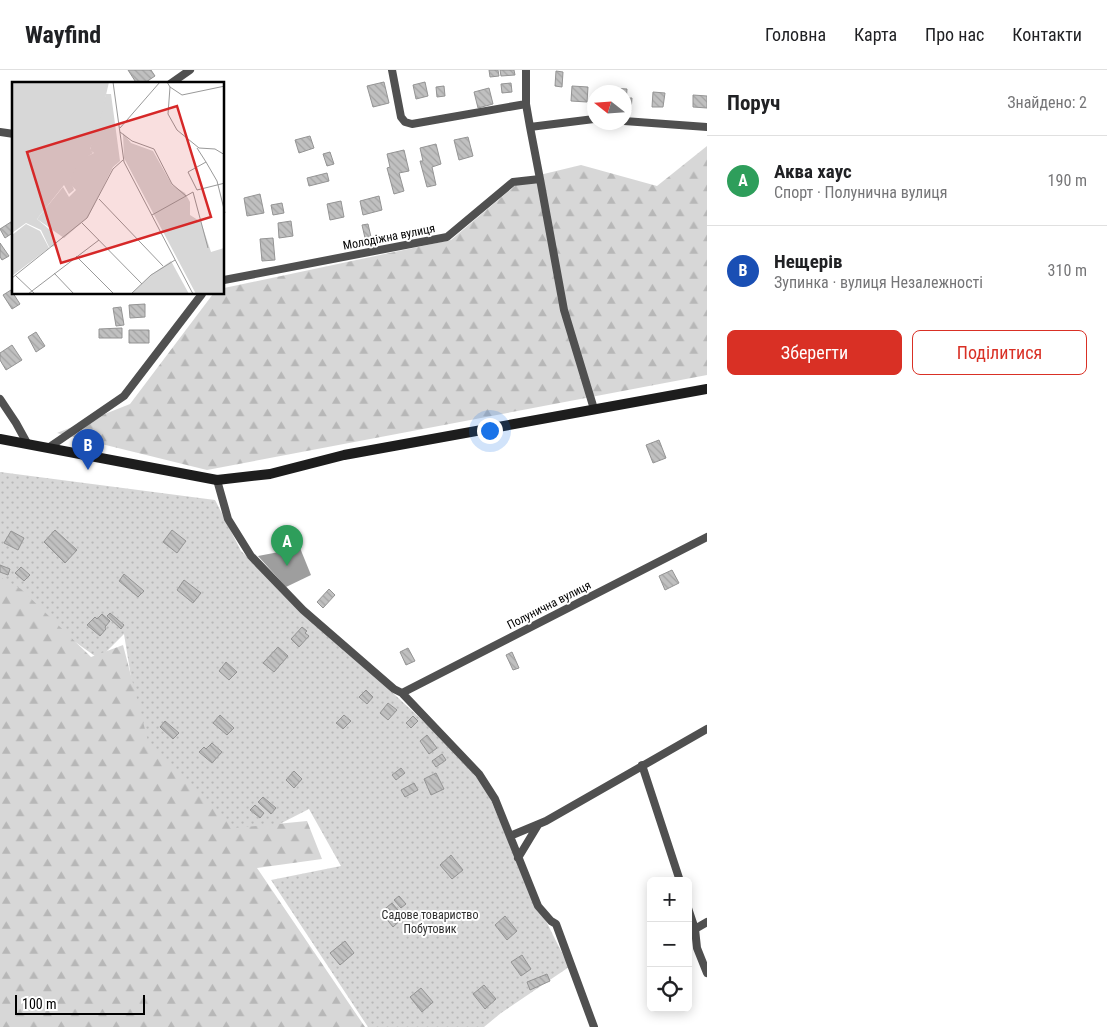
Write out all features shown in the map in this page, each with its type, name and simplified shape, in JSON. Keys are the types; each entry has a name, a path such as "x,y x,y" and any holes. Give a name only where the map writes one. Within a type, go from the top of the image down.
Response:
{"main road":[{"path":"0,439 218,480 270,474 344,455 707,389"}],"street":[{"path":"173,82 190,70"},
{"path":"392,70 401,117 405,122 412,124 526,104"},
{"path":"526,70 526,104 564,310 594,409"},
{"path":"530,127 587,120"},
{"path":"632,122 707,127"},
{"name":"Молодіжна вулиця","path":"225,280 447,237 513,182 540,179"},
{"path":"48,448 124,396 201,295"},
{"path":"0,400 16,423 27,444"},
{"path":"218,480 228,519 251,556 303,610 394,689 402,693 479,774 495,799 538,906 551,922 556,924 594,1027"},
{"name":"Полунична вулиця","path":"402,693 707,538"},
{"path":"510,836 539,824 707,729"},
{"path":"642,765 679,877"},
{"path":"518,858 539,824"},
{"path":"692,920 697,948 707,972"},
{"path":"695,929 707,922"}],"green space":[{"path":"707,146 707,375 207,470 57,433 130,404 212,295 225,295 225,288 451,240 523,179 581,165 657,186"},
{"name":"Садове товариство Побутовик","path":"0,472 215,500 241,551 453,749 486,789 523,875 569,967 501,1013 484,1027 368,1027 271,880 341,866 309,809 246,841 141,739 124,634 99,659 0,588"},
{"path":"0,577 21,589 91,657 123,645 148,741 235,828 307,821 322,859 257,868 365,1027 0,1027"}],"shaded area":[{"path":"300,548 311,575 286,587 258,556"}],"building":[{"path":"128,70 151,70 155,76 146,82 136,82"},
{"path":"489,70 498,70 499,76 490,77"},
{"path":"500,70 514,70 515,75 501,76"},
{"path":"556,71 563,72 562,87 555,86"},
{"path":"384,82 389,103 373,107 367,86"},
{"path":"425,82 428,96 416,99 413,85"},
{"path":"511,83 512,92 502,93 501,84"},
{"path":"444,86 445,96 437,97 436,87"},
{"path":"572,86 587,87 587,102 571,101"},
{"path":"489,88 493,104 478,108 474,92"},
{"path":"653,92 665,93 663,107 652,107"},
{"path":"693,95 707,96 707,108 693,107"},
{"path":"310,136 314,148 299,153 295,140"},
{"path":"468,137 473,156 459,160 454,140"},
{"path":"436,144 441,164 432,167 436,185 427,187 420,161 423,161 420,148"},
{"path":"404,150 409,171 399,173 404,191 394,194 387,168 390,167 387,154"},
{"path":"330,152 334,164 327,166 323,154"},
{"path":"327,173 329,181 309,186 307,178"},
{"path":"260,194 264,213 247,216 244,198"},
{"path":"379,196 382,210 363,215 360,201"},
{"path":"341,201 344,217 330,220 327,204"},
{"path":"282,203 284,213 273,215 271,205"},
{"path":"12,221 12,233 5,238 0,229"},
{"path":"291,221 293,236 279,238 278,223"},
{"path":"368,224 371,237 365,238 362,225"},
{"path":"273,238 275,260 262,261 260,239"},
{"path":"0,243 9,256 2,260 0,257"},
{"path":"11,290 12,295 14,295 20,304 12,309 3,295"},
{"path":"145,304 145,317 130,318 129,305"},
{"path":"121,307 124,325 116,326 113,308"},
{"path":"122,328 122,338 99,338 99,329"},
{"path":"129,330 149,330 149,343 129,343"},
{"path":"36,332 45,346 36,352 28,337"},
{"path":"12,345 22,360 6,370 0,360 0,353"},
{"path":"659,440 666,458 653,463 646,445"},
{"path":"55,530 77,550 65,563 44,542"},
{"path":"172,530 186,541 177,553 163,542"},
{"path":"11,531 24,538 18,550 4,543"},
{"path":"0,565 10,569 8,575 0,572"},
{"path":"21,567 30,575 24,581 15,573"},
{"path":"672,570 679,583 665,590 659,576"},
{"path":"124,574 144,591 138,597 119,581"},
{"path":"184,580 201,593 193,603 177,590"},
{"path":"329,589 335,595 323,608 317,602"},
{"path":"110,613 124,625 121,629 107,616"},
{"path":"102,614 110,621 100,636 87,625 95,617 97,619"},
{"path":"302,627 309,636 299,647 291,639"},
{"path":"278,647 288,656 274,672 263,663"},
{"path":"408,648 415,661 406,665 400,652"},
{"path":"512,652 519,668 513,670 506,655"},
{"path":"226,662 237,672 229,680 219,671"},
{"path":"366,690 373,697 367,704 359,697"},
{"path":"388,703 397,710 388,720 380,713"},
{"path":"220,715 234,728 227,735 213,723"},
{"path":"344,715 351,721 343,729 336,723"},
{"path":"413,716 418,721 411,728 406,723"},
{"path":"165,721 179,733 173,739 160,727"},
{"path":"427,735 437,748 429,754 420,741"},
{"path":"212,743 222,752 212,763 199,752 204,747 206,749"},
{"path":"442,754 446,760 436,767 432,761"},
{"path":"401,768 405,773 396,780 392,775"},
{"path":"294,771 302,779 294,788 286,780"},
{"path":"436,773 444,789 431,795 424,779"},
{"path":"414,783 418,790 405,797 401,790"},
{"path":"263,797 276,808 271,814 258,802"},
{"path":"255,805 264,813 260,818 250,810"},
{"path":"451,855 463,870 452,879 440,865"},
{"path":"399,896 406,904 401,908 394,900"},
{"path":"392,903 404,917 393,927 381,912"},
{"path":"505,916 517,931 507,940 495,925"},
{"path":"345,941 354,953 340,965 330,953"},
{"path":"522,955 531,969 521,976 511,962"},
{"path":"547,974 550,981 530,990 527,982"},
{"path":"484,985 496,999 485,1009 473,994"},
{"path":"421,988 433,1002 422,1012 410,997"}],"place":[{"name":"Нещерів","path":"88,470"},
{"name":"Аква хаус","path":"287,566"}]}
